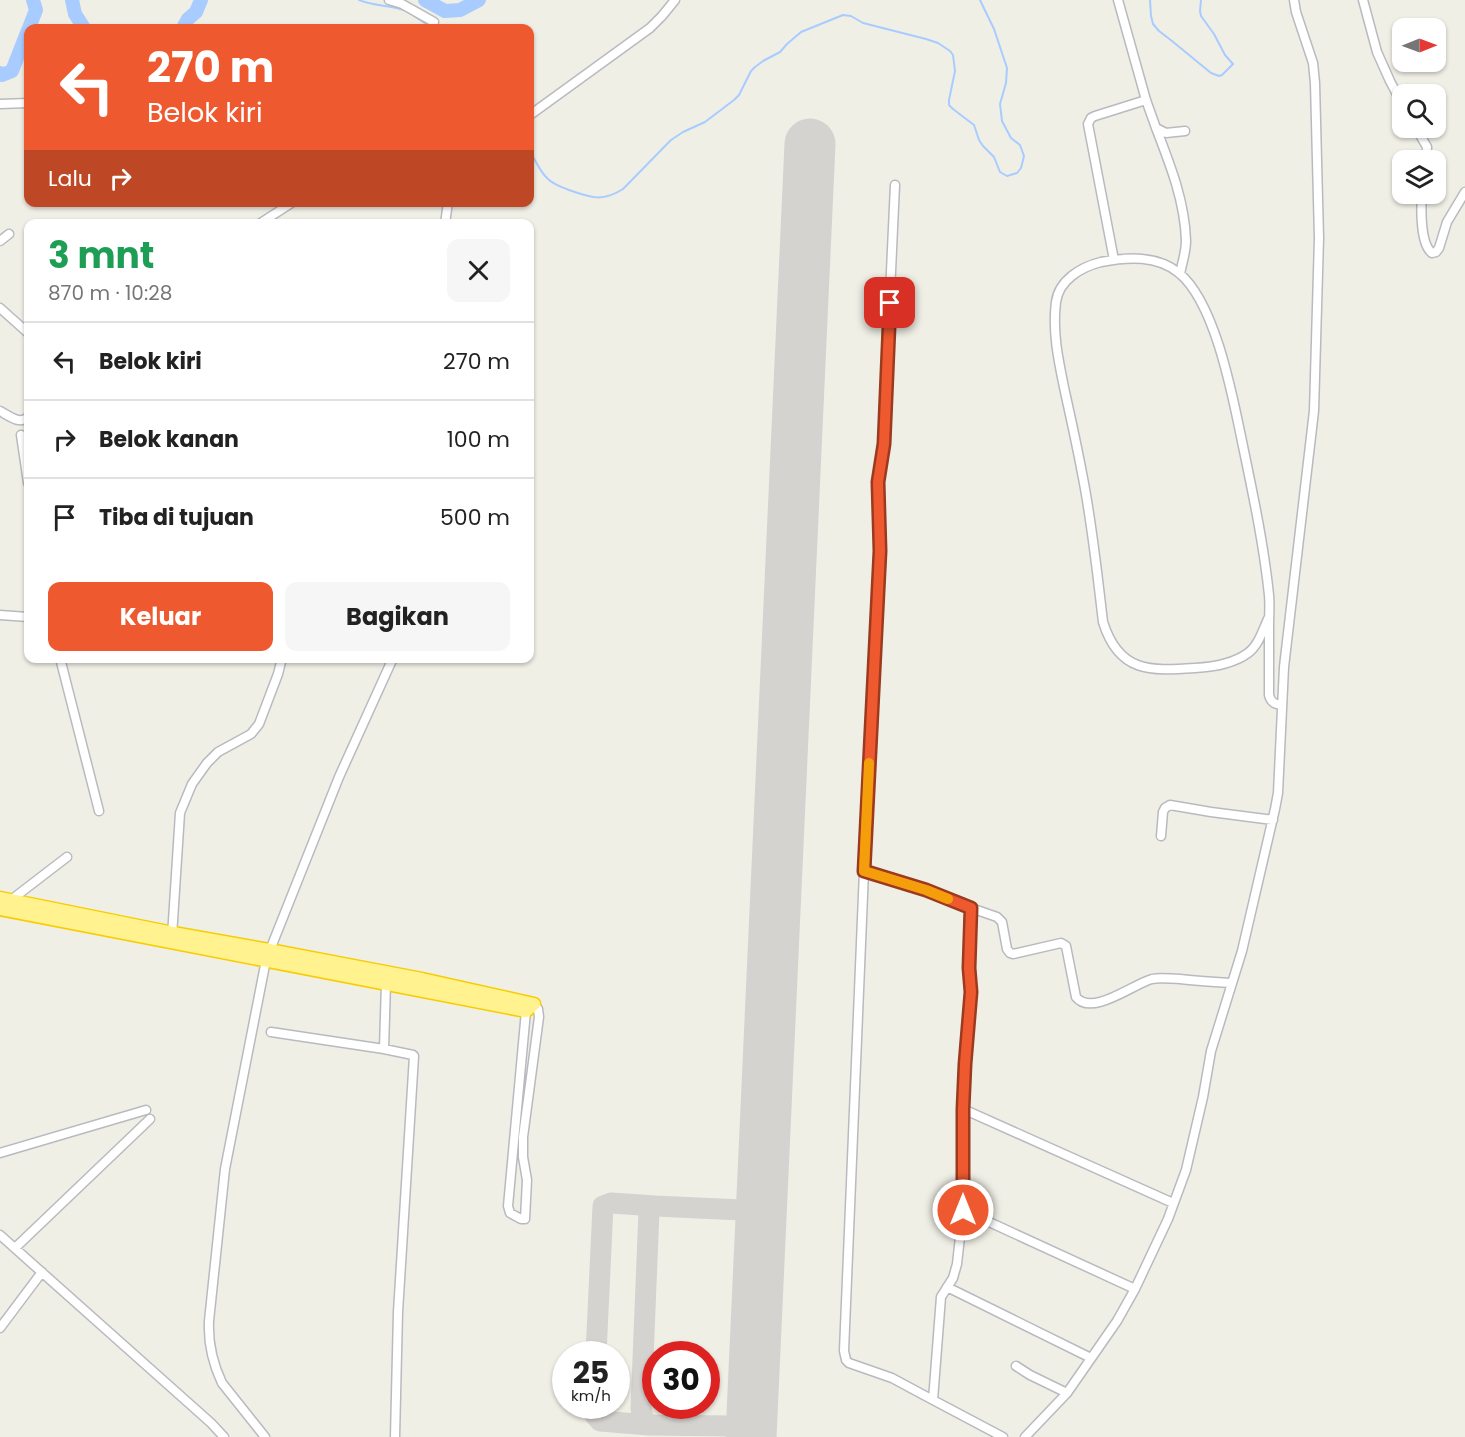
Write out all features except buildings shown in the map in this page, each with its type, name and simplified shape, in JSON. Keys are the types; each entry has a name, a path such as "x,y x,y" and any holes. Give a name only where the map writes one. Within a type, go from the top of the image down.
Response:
{"highway":[{"path":"6,899 172,938"},
{"path":"0,909 333,967 422,979 530,1008"},
{"path":"333,967 386,983 530,1008"}],"street":[{"path":"389,0 402,4 434,22"},
{"path":"534,112 650,28 675,0"},
{"path":"1118,0 1146,100 1181,200 1186,244 1180,274"},
{"path":"1025,1437 1067,1393 1117,1321 1135,1289 1167,1219 1186,1170 1211,1051 1242,951 1273,820 1278,793 1284,667 1314,411 1319,238 1313,63 1294,0"},
{"path":"1363,0 1377,52 1392,85"},
{"path":"1114,260 1088,124 1090,118 1146,100"},
{"path":"0,104 24,103"},
{"path":"1156,128 1166,133 1185,131"},
{"path":"895,185 884,444 878,482 880,551 847,1260 845,1356 849,1363 892,1378 1002,1437"},
{"path":"1421,204 1426,246 1432,253 1436,252 1447,222 1465,192"},
{"path":"266,219 284,207"},
{"path":"0,241 9,234"},
{"path":"1269,617 1249,653 1234,662 1209,667 1147,669 1124,657 1109,639 1103,622 1083,474 1057,354 1055,320 1057,297 1070,277 1078,271 1091,265 1114,260 1148,259 1169,266 1180,274 1191,285 1202,304 1217,340 1233,398 1257,513 1269,597 1269,617 1269,695 1271,702 1282,705"},
{"path":"0,308 24,329"},
{"path":"0,411 19,421 24,421"},
{"path":"19,421 24,434"},
{"path":"0,615 24,617"},
{"path":"61,663 99,811"},
{"path":"172,938 180,813 192,784 207,763 218,752 251,734 260,724 281,663"},
{"path":"265,1437 222,1383 210,1345 209,1329 225,1169 268,955 339,777 391,663"},
{"path":"1161,836 1163,812 1170,806 1273,820"},
{"path":"6,899 68,857"},
{"path":"864,871 926,890 997,917 1002,922 1007,949 1010,953 1064,944 1076,997 1081,1003 1095,1003 1154,978 1231,983"},
{"path":"933,1400 941,1297 953,1278 957,1264 963,1210 963,1109 971,992 969,968 971,908"},
{"path":"384,1049 386,983"},
{"path":"530,1008 538,1009 539,1017 523,1137 523,1157 527,1180 525,1220 510,1214 508,1206 530,1008"},
{"path":"271,1032 384,1049 413,1055 415,1058 399,1312 395,1437"},
{"path":"963,1109 1173,1203"},
{"path":"0,1153 146,1110"},
{"path":"15,1248 150,1119"},
{"path":"963,1210 1135,1289"},
{"path":"0,1235 223,1436"},
{"path":"0,1328 42,1272"},
{"path":"947,1287 1091,1358"},
{"path":"1016,1366 1067,1393"}],"waterway":[{"path":"31,24 36,10 33,0"},
{"path":"72,0 75,14 81,24"},
{"path":"185,24 196,12 201,0"},
{"path":"359,0 404,10"},
{"path":"425,0 445,11 460,10 479,0"},
{"path":"534,158 543,173 555,184 590,197 603,197 616,193 623,189 671,140 705,122 734,100 755,67 780,52 801,32 843,15 851,16 863,23 938,43 950,51 953,55 955,71 949,105 974,125 979,140 994,157 1000,172 1007,176 1017,173 1024,156 1020,145 1011,138 1002,121 1000,104 1006,83 1007,68 994,29 980,0"},
{"path":"1150,0 1153,24 1159,31 1211,73 1219,76 1233,64 1201,16 1201,0"},
{"path":"414,16 425,24"},
{"path":"0,73 2,75 12,71 24,40"}],"taxiway":[{"path":"741,1210 755,1201 763,1186"},
{"path":"597,1341 603,1206 611,1203 655,1206 649,1211 641,1408 643,1419 649,1425 598,1419"},
{"path":"655,1206 741,1210 754,1218 761,1233"},
{"path":"732,1426 744,1420 753,1406"},
{"path":"649,1425 732,1426 745,1433 747,1437"}],"runway":[{"path":"751,1437 810,144"}],"slow traffic":[{"path":"869,763 864,871 948,899"}],"route":[{"path":"890,303 884,444 878,482 880,551 864,871 926,890 971,908 969,968 971,992 963,1109 963,1210"}]}
